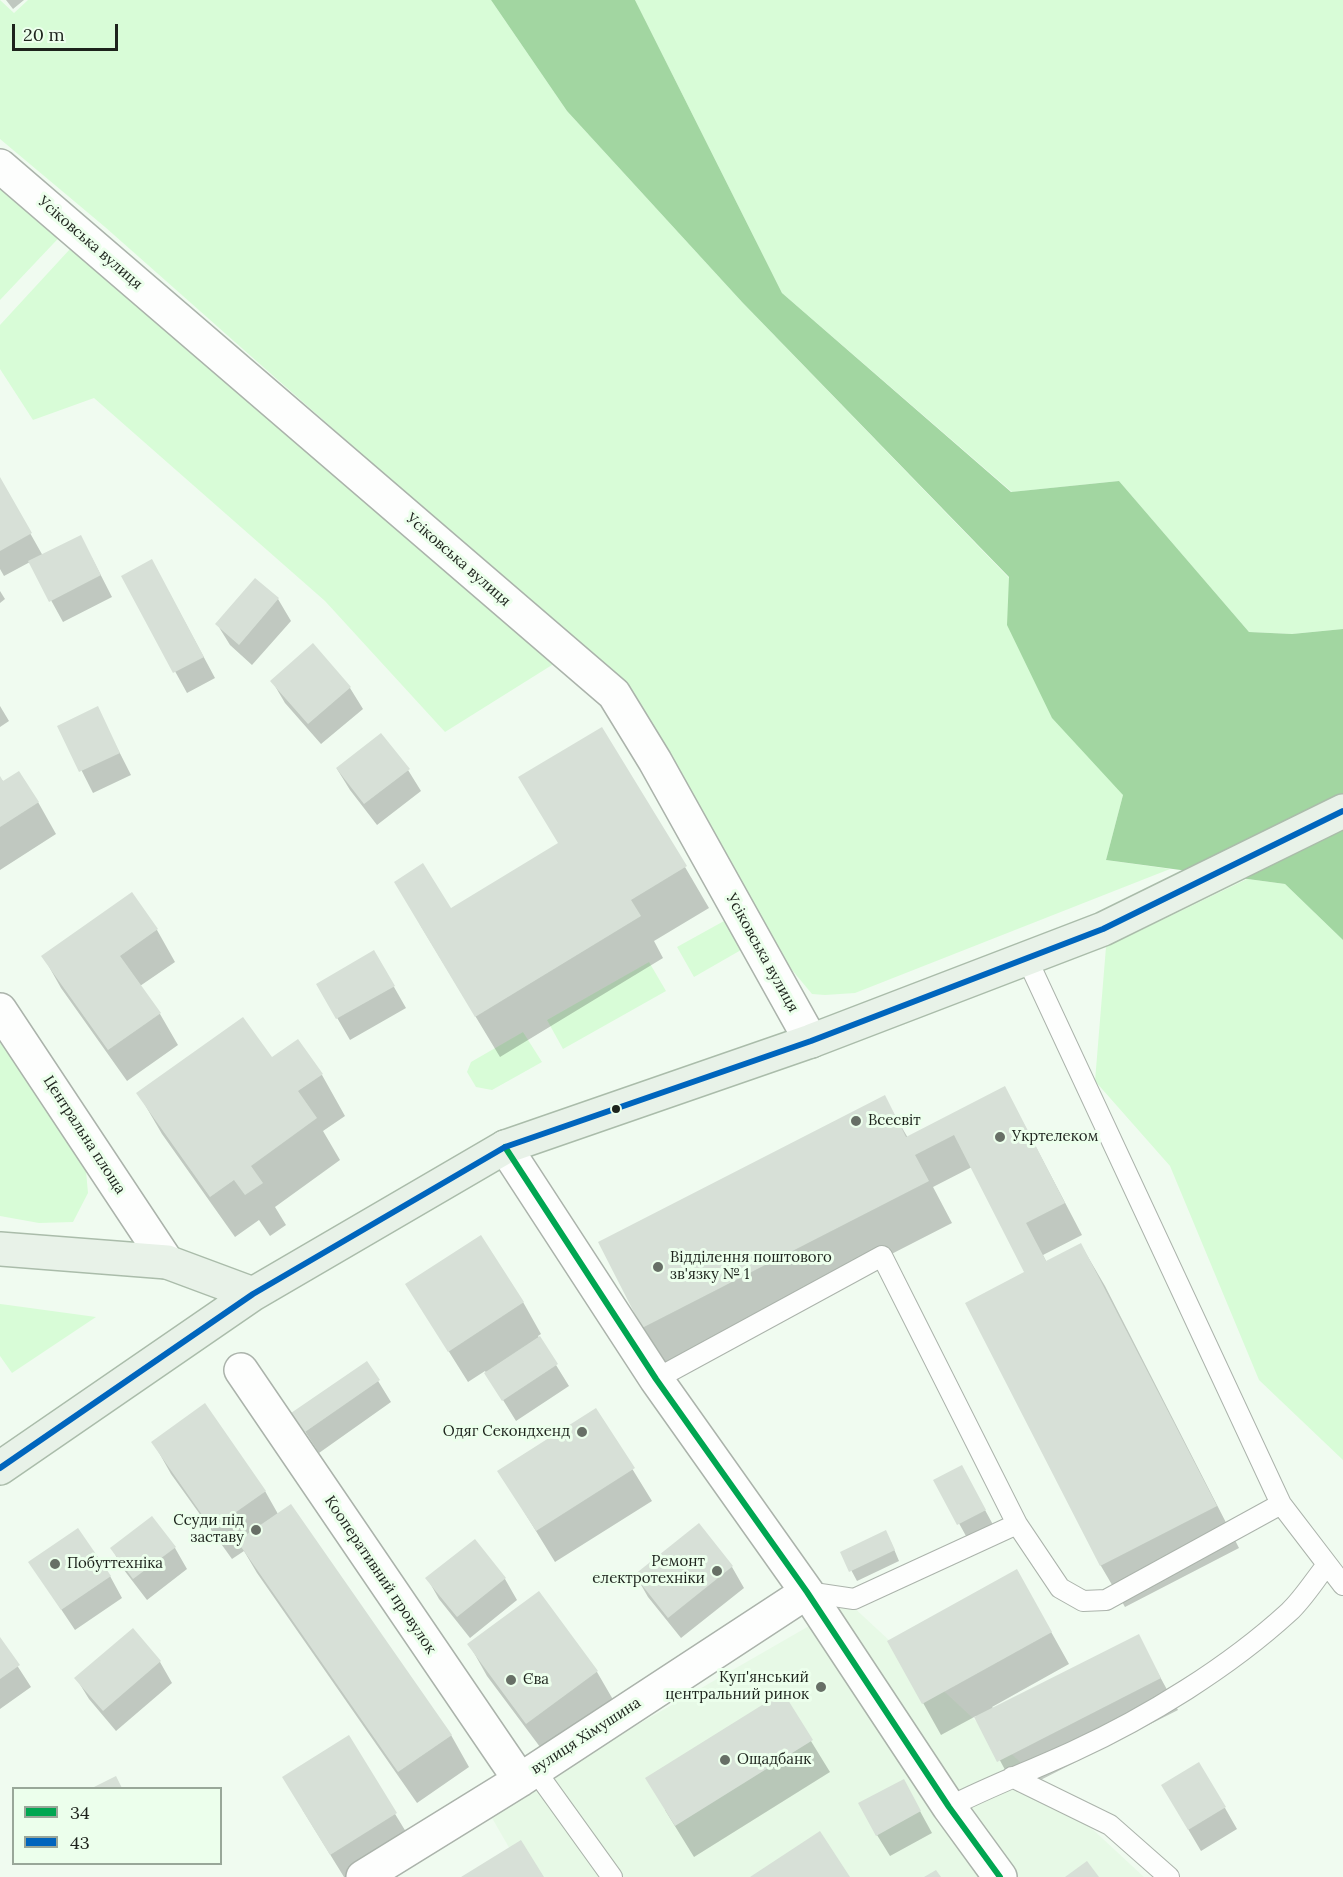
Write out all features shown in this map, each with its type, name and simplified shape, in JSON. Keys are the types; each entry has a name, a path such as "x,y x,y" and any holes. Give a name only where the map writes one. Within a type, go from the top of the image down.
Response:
{"main road":[{"path":"0,1468 253,1293 505,1146 811,1041 1103,929 1343,811"},
{"path":"0,1249 166,1262 253,1293"}],"street":[{"name":"Усіковська вулиця","path":"0,166 614,694 655,761 811,1041"},
{"name":"Центральна площа","path":"0,1010 166,1262"},
{"path":"505,1146 656,1379 807,1592 949,1807 1000,1877"},
{"name":"Кооперативний провулок","path":"241,1370 527,1775"},
{"name":"вулиця Хімушина","path":"363,1877 527,1775 807,1592"}],"lane":[{"path":"1027,959 1281,1504 1326,1566 1343,1585"},
{"path":"656,1379 882,1256 1017,1524 1060,1588 1083,1601 1106,1600 1281,1504"},
{"path":"807,1592 854,1599 1017,1524"},
{"path":"949,1807 1012,1777 1075,1751 1162,1705 1235,1655 1290,1611 1326,1566"},
{"path":"527,1775 612,1877"},
{"path":"1012,1777 1110,1825 1169,1877"}],"shaded area":[{"path":"0,0 14,13 28,0 491,0 567,111 742,302 1009,578 1123,795 1106,860 1170,869 855,993 812,994 787,964 617,680 105,227 0,139"},
{"path":"491,0 635,0 782,293 1011,492 1119,481 1249,632 1292,634 1343,629 1343,940 1285,884 1106,860 1123,795 1052,718 1007,625 1009,577 742,302 567,111"},
{"path":"635,0 1343,0 1343,629 1292,634 1249,632 1119,481 1012,492 782,293"},
{"path":"0,170 70,226 0,300"},
{"path":"82,236 568,655 445,732 325,601 94,398 33,420 0,369 0,325"},
{"path":"1247,879 1285,884 1343,940 1343,1460 1259,1380 1170,1166 1095,1081 1106,947"},
{"path":"724,921 741,950 694,977 677,947"},
{"path":"649,962 666,991 563,1049 547,1020"},
{"path":"523,1032 542,1062 492,1090 476,1087 467,1072 471,1062"},
{"path":"0,1041 86,1171 88,1193 73,1222 39,1223 0,1216"},
{"path":"0,1304 96,1317 12,1373 0,1356"},
{"name":"Куп'янський центральний ринок","path":"849,1603 1144,1877 526,1877 492,1818 557,1771"}],"building":[{"path":"0,477 32,533 0,551"},
{"path":"81,535 101,575 49,602 28,561"},
{"path":"152,559 204,657 173,673 121,576"},
{"path":"255,578 279,598 239,645 215,624"},
{"path":"313,643 351,687 308,724 270,681"},
{"path":"98,706 120,753 79,772 57,726"},
{"path":"602,727 687,866 631,900 641,916 475,1017 394,882 423,863 451,908 558,843 518,777"},
{"path":"381,733 410,769 364,804 336,768"},
{"path":"19,771 39,802 0,827 0,776 3,781"},
{"path":"132,892 158,929 120,956 161,1013 108,1050 41,956"},
{"path":"374,950 395,986 336,1019 316,984"},
{"path":"243,1017 272,1057 298,1039 323,1074 298,1091 317,1118 251,1166 263,1183 245,1195 234,1180 210,1197 136,1093"},
{"path":"1005,1086 1065,1203 1026,1223 1046,1261 1081,1243 1217,1506 1100,1566 965,1303 1024,1272 954,1135 915,1155 929,1181 642,1328 598,1242 885,1095 906,1137"},
{"path":"481,1235 524,1302 448,1352 405,1284"},
{"path":"540,1336 558,1364 502,1401 484,1373"},
{"path":"367,1361 380,1380 305,1432 291,1413"},
{"path":"205,1403 266,1491 212,1529 151,1442"},
{"path":"596,1408 635,1468 536,1531 497,1471"},
{"path":"962,1465 986,1510 957,1525 933,1480"},
{"path":"291,1504 452,1735 398,1772 237,1541"},
{"path":"152,1516 176,1547 133,1579 110,1548"},
{"path":"699,1523 733,1566 668,1618 634,1575"},
{"path":"78,1528 111,1576 61,1610 28,1562"},
{"path":"886,1530 895,1550 849,1572 840,1552"},
{"path":"475,1539 506,1578 457,1617 425,1578"},
{"path":"1017,1569 1052,1632 922,1704 887,1641"},
{"path":"539,1591 598,1671 526,1724 467,1644"},
{"path":"133,1628 161,1661 103,1711 74,1678"},
{"path":"1139,1634 1161,1678 997,1762 974,1717"},
{"path":"0,1637 20,1665 0,1679"},
{"path":"783,1692 813,1740 675,1826 645,1778"},
{"path":"349,1735 397,1813 330,1855 282,1777"},
{"path":"1199,1762 1226,1807 1188,1830 1161,1785"},
{"path":"116,1776 122,1787 94,1787"},
{"path":"904,1779 921,1811 876,1836 858,1803"},
{"path":"820,1831 850,1877 750,1877"},
{"path":"521,1840 544,1877 461,1877"},
{"path":"1087,1861 1099,1877 1065,1877"},
{"path":"936,1870 941,1877 924,1877"}],"transit line":[{"name":"43","path":"0,1468 253,1294 505,1147 811,1041 1103,929 1343,811"},
{"name":"34","path":"505,1147 656,1379 807,1592 949,1807 1000,1877"}],"place":[{"name":"Всесвіт","path":"856,1121"},
{"name":"Укртелеком","path":"1000,1137"},
{"name":"Відділення поштового зв'язку № 1","path":"658,1267"},
{"name":"Одяг Секондхенд","path":"582,1432"},
{"name":"Ссуди під заставу","path":"256,1530"},
{"name":"Побуттехніка","path":"55,1564"},
{"name":"Ремонт електротехніки","path":"717,1571"},
{"name":"Єва","path":"511,1680"},
{"name":"Куп'янський центральний ринок","path":"821,1687"},
{"name":"Ощадбанк","path":"725,1760"}]}
